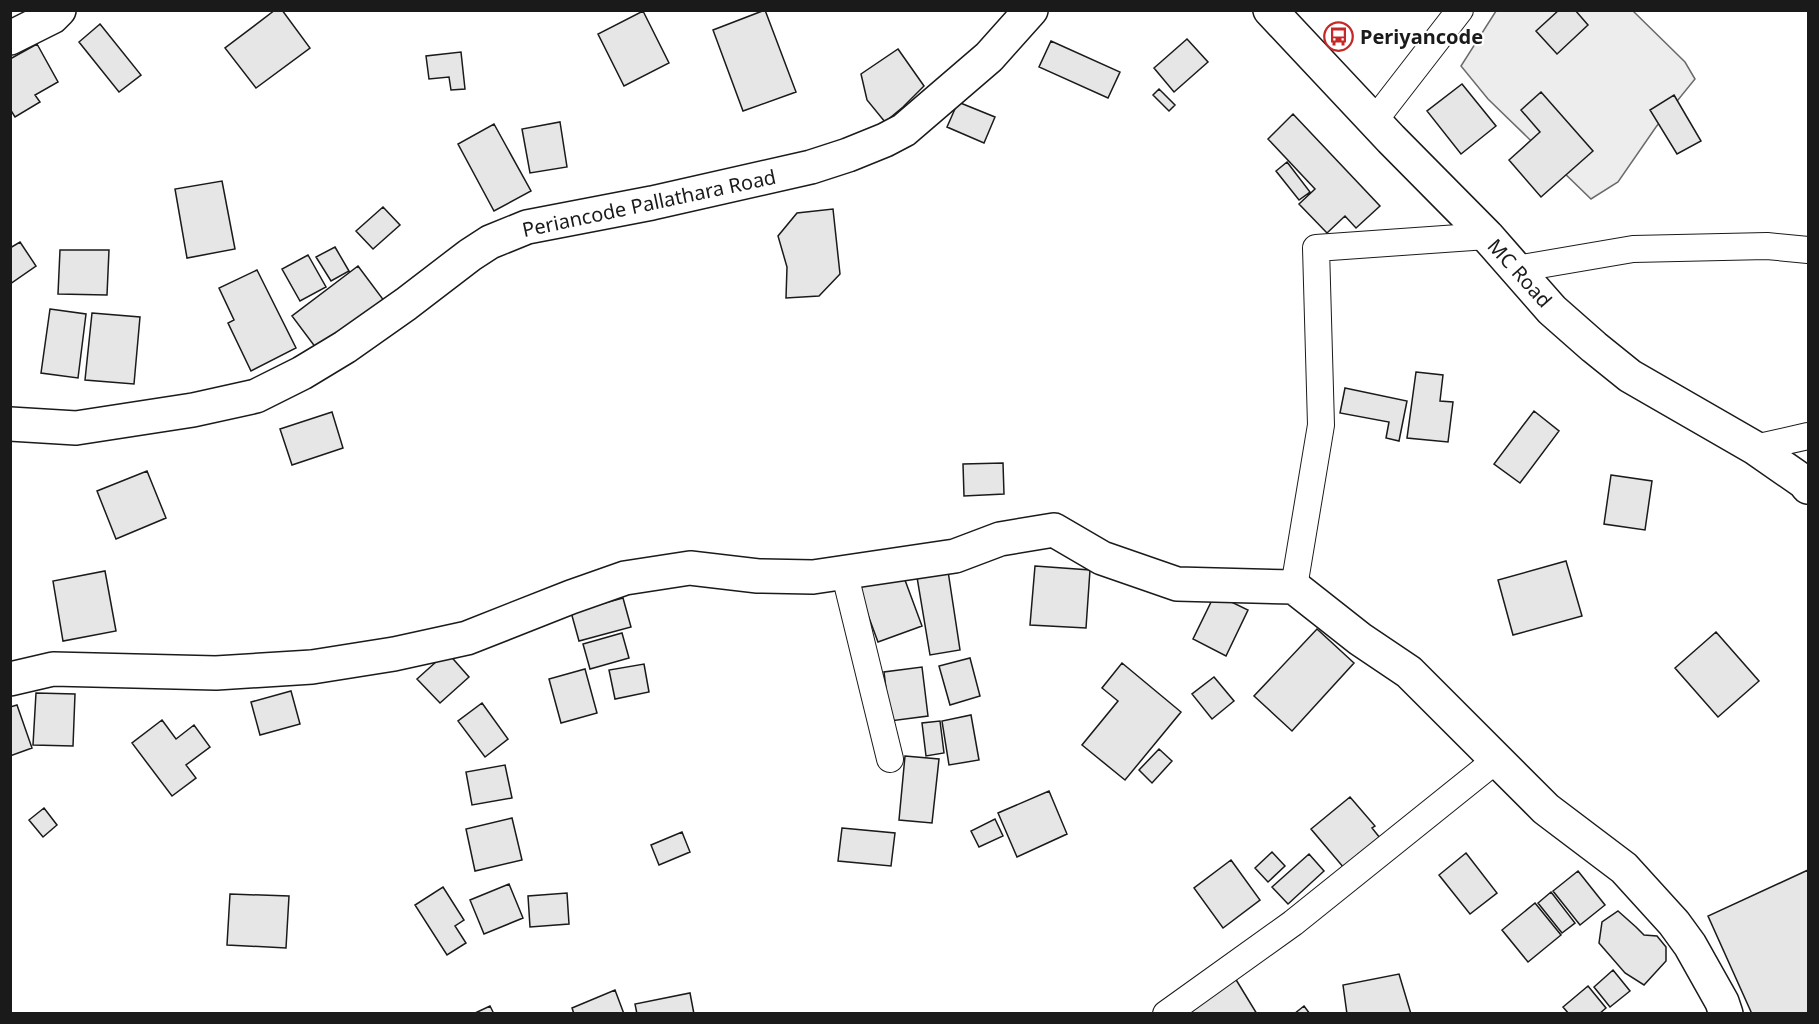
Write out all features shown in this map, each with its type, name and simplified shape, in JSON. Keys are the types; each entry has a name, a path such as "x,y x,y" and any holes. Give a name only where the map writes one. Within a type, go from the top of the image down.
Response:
{"street":[{"path":"10,38 52,17 59,10"},
{"name":"Periancode Pallathara Road","path":"10,424 76,428 193,410 256,396 302,373 345,347 470,255 499,238 527,227 652,203 811,167 885,140 904,130 989,57 1031,10"},
{"name":"MC Road","path":"1270,10 1374,121 1487,236 1552,310 1630,376 1755,448 1809,487"},
{"path":"1374,121 1460,10"},
{"path":"1294,587 1321,425 1316,248 1487,236"},
{"path":"1516,269 1633,249 1767,246 1809,250"},
{"path":"1755,448 1809,436"},
{"path":"10,679 53,669 216,673 312,667 394,654 467,638 625,578 690,568 758,576 813,577 955,556 1000,539 1054,530 1102,558 1177,584 1294,587 1360,639 1409,672 1546,809 1624,868 1667,915 1690,945 1722,1002 1726,1014"},
{"path":"844,572 890,759"},
{"path":"1166,1014 1293,923 1497,760"}],"shaded area":[{"path":"1496,11 1633,11 1685,62 1695,79 1656,127 1618,182 1591,199 1488,99 1461,66"}],"building":[{"path":"275,10 282,10 310,48 256,88 225,48"},
{"path":"765,10 796,92 743,111 713,30"},
{"path":"1559,10 1575,10 1588,25 1557,54 1536,31"},
{"path":"643,11 669,63 624,86 598,34"},
{"path":"100,24 141,75 119,92 79,42"},
{"path":"1187,39 1208,62 1174,92 1154,68"},
{"path":"1051,41 1120,72 1108,98 1039,67"},
{"path":"37,44 58,82 35,95 40,102 15,117 10,109 10,59"},
{"path":"898,49 924,86 885,122 867,100 861,74"},
{"path":"461,52 465,89 451,90 449,77 429,79 426,56"},
{"path":"1462,84 1496,126 1461,154 1427,111"},
{"path":"1159,89 1175,105 1169,111 1153,95"},
{"path":"1541,92 1593,151 1541,197 1509,160 1540,132 1521,110"},
{"path":"1674,95 1701,141 1677,154 1650,110"},
{"path":"958,102 995,117 984,143 947,127"},
{"path":"1293,114 1380,206 1356,228 1345,216 1327,233 1299,204 1315,189 1268,139"},
{"path":"560,122 567,167 530,173 522,129"},
{"path":"494,124 531,191 494,211 458,144"},
{"path":"1287,162 1310,192 1299,200 1276,171"},
{"path":"222,181 235,249 187,258 175,189"},
{"path":"383,207 400,225 373,249 356,231"},
{"path":"833,209 840,274 819,296 786,298 787,267 778,236 797,213"},
{"path":"20,242 36,266 10,284 10,248"},
{"path":"335,247 349,271 331,281 316,257"},
{"path":"60,250 109,250 107,295 58,294"},
{"path":"308,255 326,287 300,301 282,269"},
{"path":"358,266 385,302 319,352 292,316"},
{"path":"257,270 296,348 251,371 228,323 234,320 219,288"},
{"path":"50,309 86,314 78,378 41,373"},
{"path":"92,313 140,317 134,384 85,380"},
{"path":"1416,372 1443,375 1440,401 1453,402 1448,442 1407,438"},
{"path":"1345,388 1407,401 1399,441 1386,438 1389,422 1340,413"},
{"path":"1534,411 1559,431 1520,483 1494,464"},
{"path":"332,412 343,448 292,465 280,429"},
{"path":"1003,463 1004,494 964,496 963,464"},
{"path":"147,471 166,518 116,539 97,491"},
{"path":"1611,475 1652,481 1645,530 1604,524"},
{"path":"1566,561 1582,616 1513,635 1498,580"},
{"path":"1035,566 1090,570 1086,628 1030,625"},
{"path":"105,571 116,631 63,641 53,581"},
{"path":"948,571 960,650 930,655 917,577"},
{"path":"902,572 922,626 878,642 858,588"},
{"path":"1215,594 1248,610 1226,656 1193,639"},
{"path":"623,598 631,627 579,641 571,612"},
{"path":"1317,629 1354,663 1292,731 1254,696"},
{"path":"1716,632 1759,681 1718,717 1675,668"},
{"path":"622,633 629,658 590,669 583,644"},
{"path":"447,652 469,677 440,703 417,679"},
{"path":"970,658 980,696 950,705 939,666"},
{"path":"1122,663 1181,712 1125,780 1082,745 1118,701 1102,688"},
{"path":"644,664 649,692 615,699 609,670"},
{"path":"922,667 928,716 890,721 884,672"},
{"path":"585,669 597,713 561,723 549,679"},
{"path":"1214,677 1234,701 1212,719 1192,694"},
{"path":"291,691 300,724 260,735 251,702"},
{"path":"36,693 75,694 73,746 33,745"},
{"path":"482,703 508,739 485,757 458,721"},
{"path":"17,705 32,748 10,756 10,707"},
{"path":"971,715 979,760 949,765 942,721"},
{"path":"162,720 176,739 194,725 210,747 186,765 196,778 172,796 132,743"},
{"path":"940,721 944,753 926,756 922,723"},
{"path":"1159,749 1172,761 1152,783 1139,770"},
{"path":"905,756 939,759 932,823 899,820"},
{"path":"505,765 512,798 472,805 466,772"},
{"path":"1049,791 1067,834 1017,857 998,813"},
{"path":"1350,797 1375,826 1372,828 1380,838 1344,868 1311,829"},
{"path":"44,808 57,825 43,837 29,820"},
{"path":"512,818 522,860 475,871 466,829"},
{"path":"995,819 1003,836 979,847 971,831"},
{"path":"842,828 895,833 891,866 838,861"},
{"path":"682,832 690,852 659,865 651,845"},
{"path":"1272,852 1285,866 1268,882 1255,868"},
{"path":"1466,853 1497,893 1470,914 1439,875"},
{"path":"1309,854 1324,871 1288,904 1272,887"},
{"path":"1231,860 1260,900 1223,928 1194,888"},
{"path":"1808,870 1808,1014 1752,1014 1708,916"},
{"path":"1578,871 1605,905 1580,925 1553,891"},
{"path":"509,884 523,918 484,934 470,900"},
{"path":"443,887 464,920 455,926 466,943 447,955 415,905"},
{"path":"1551,892 1575,923 1562,933 1538,903"},
{"path":"567,893 569,924 530,927 528,896"},
{"path":"230,894 289,896 286,948 227,945"},
{"path":"1535,903 1561,935 1528,962 1502,930"},
{"path":"1618,911 1644,935 1657,936 1666,947 1666,961 1644,985 1625,973 1599,943 1602,922"},
{"path":"1613,970 1630,991 1610,1007 1594,987"},
{"path":"1399,974 1411,1014 1347,1014 1343,985"},
{"path":"1235,978 1257,1014 1178,1014"},
{"path":"1588,986 1606,1008 1599,1014 1569,1014 1563,1007"},
{"path":"615,990 624,1014 574,1014 572,1008"},
{"path":"690,993 694,1014 637,1014 635,1004"},
{"path":"490,1006 494,1014 473,1014"},
{"path":"1304,1006 1310,1014 1294,1014"}],"place":[{"name":"Periyancode","path":"1339,36"}]}
